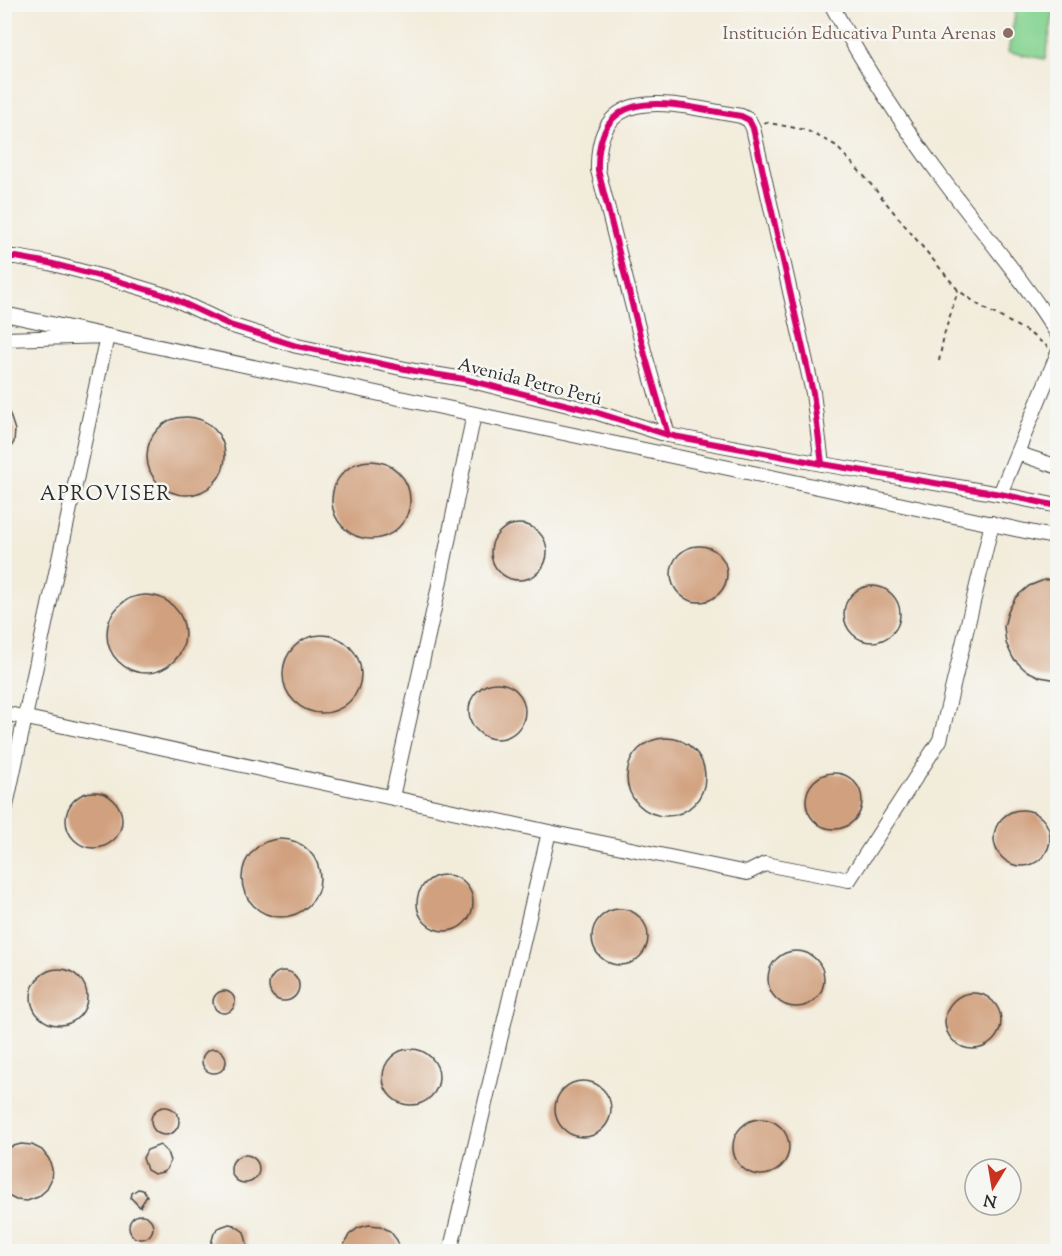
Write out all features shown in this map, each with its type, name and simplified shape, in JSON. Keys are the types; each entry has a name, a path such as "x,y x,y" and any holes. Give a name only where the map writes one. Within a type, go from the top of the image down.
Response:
{"street":[{"path":"831,4 873,78 907,131 1030,294 1058,335"},
{"path":"668,435 645,356 598,170 599,144 603,131 620,111 639,105 669,106 749,120 753,128 794,302 813,393 822,464"},
{"name":"Avenida Petro Perú","path":"4,257 49,263 168,296 231,325 297,346 464,379 592,411 668,435 1058,506"},
{"path":"4,314 1058,537"},
{"path":"4,339 107,336"},
{"path":"4,815 107,336"},
{"path":"1000,494 1057,353"},
{"path":"392,797 437,596 474,414"},
{"path":"1017,453 1058,467"},
{"path":"4,713 747,873 765,864 849,880 940,740 992,523"},
{"path":"450,1251 549,832"}],"path":[{"path":"749,120 806,130 835,145 864,176 958,290 987,311 1028,332 1057,353"},
{"path":"939,361 958,290"}],"green space":[{"path":"1017,5 1055,5 1045,59 1008,52"}],"building":[{"path":"6,403 15,430 14,442 4,459 4,404"},
{"path":"186,417 201,420 214,428 222,441 225,456 222,471 214,484 201,492 186,495 171,492 158,484 150,471 147,456 150,441 158,428 171,420"},
{"path":"371,461 386,464 399,472 407,485 410,500 407,515 399,528 386,536 371,539 356,536 343,528 335,515 332,500 335,485 343,472 356,464"},
{"path":"513,524 525,524 535,528 543,536 547,552 543,568 535,576 525,580 513,580 503,576 495,568 491,558 491,546 495,536 503,528"},
{"path":"693,546 705,546 715,550 723,558 727,574 723,590 715,598 705,602 693,602 683,598 675,590 671,580 671,568 675,558 683,550"},
{"path":"1058,579 1058,680 1040,677 1025,670 1013,658 1006,643 1004,627 1008,611 1016,597 1029,586 1044,580"},
{"path":"866,586 878,586 888,590 896,598 900,614 896,630 888,638 878,642 866,642 856,638 848,630 844,620 844,608 848,598 856,590"},
{"path":"146,595 161,598 174,606 182,619 185,634 182,649 174,662 161,670 146,673 131,670 118,662 110,649 107,634 110,619 118,606 131,598"},
{"path":"322,635 337,638 350,646 358,659 361,674 358,689 350,702 337,710 322,713 307,710 294,702 286,689 283,674 286,659 294,646 307,638"},
{"path":"491,683 503,683 513,687 521,695 525,711 521,727 513,735 503,739 491,739 481,735 473,727 469,717 469,705 473,695 481,687"},
{"path":"666,738 681,741 694,749 702,762 705,777 702,792 694,805 681,813 666,816 651,813 638,805 630,792 627,777 630,762 638,749 651,741"},
{"path":"828,773 840,773 850,777 858,785 862,801 858,817 850,825 840,829 828,829 818,825 810,817 806,807 806,795 810,785 818,777"},
{"path":"88,792 100,792 110,796 118,804 122,820 118,836 110,844 100,848 88,848 78,844 70,836 66,826 66,814 70,804 78,796"},
{"path":"1016,810 1028,810 1038,814 1046,822 1050,838 1046,854 1038,862 1028,866 1016,866 1006,862 998,854 994,844 994,832 998,822 1006,814"},
{"path":"281,839 296,842 309,850 317,863 320,878 317,893 309,906 296,914 281,917 266,914 253,906 245,893 242,878 245,863 253,850 266,842"},
{"path":"439,875 451,875 461,879 469,887 473,903 469,919 461,927 451,931 439,931 429,927 421,919 417,909 417,897 421,887 429,879"},
{"path":"614,909 626,909 636,913 644,921 648,937 644,953 636,961 626,965 614,965 604,961 596,953 592,943 592,931 596,921 604,913"},
{"path":"790,951 802,951 812,955 820,963 824,979 820,995 812,1003 802,1007 790,1007 780,1003 772,995 768,985 768,973 772,963 780,955"},
{"path":"53,969 65,969 75,973 83,981 87,997 83,1013 75,1021 65,1025 53,1025 43,1021 35,1013 31,1003 31,991 35,981 43,973"},
{"path":"284,971 295,975 299,986 295,997 284,1001 273,997 269,986 273,975"},
{"path":"224,991 234,998 235,1002 228,1012 224,1013 214,1006 213,1002 220,992"},
{"path":"967,993 979,993 989,997 997,1005 1001,1021 997,1037 989,1045 979,1049 967,1049 957,1045 949,1037 945,1027 945,1015 949,1005 957,997"},
{"path":"214,1049 219,1050 225,1056 225,1066 219,1072 214,1073 209,1072 203,1066 202,1061 203,1056 209,1050"},
{"path":"405,1049 417,1049 427,1053 435,1061 439,1077 435,1093 427,1101 417,1105 405,1105 395,1101 387,1093 383,1083 383,1071 387,1061 395,1053"},
{"path":"577,1081 589,1081 599,1085 607,1093 611,1109 607,1125 599,1133 589,1137 577,1137 567,1133 559,1125 555,1115 555,1103 559,1093 567,1085"},
{"path":"165,1107 175,1111 179,1121 175,1131 165,1135 155,1131 151,1121 155,1111"},
{"path":"755,1119 767,1119 777,1123 785,1131 789,1147 785,1163 777,1171 767,1175 755,1175 745,1171 737,1163 733,1153 733,1141 737,1131 745,1123"},
{"path":"21,1144 32,1145 42,1150 49,1159 52,1169 51,1180 46,1190 38,1197 27,1201 16,1200 4,1194 4,1151"},
{"path":"160,1145 167,1152 170,1161 167,1169 154,1174 147,1170 143,1158 147,1150"},
{"path":"245,1155 255,1159 259,1169 255,1179 245,1183 235,1179 231,1169 235,1159"},
{"path":"138,1189 143,1190 147,1196 140,1207 131,1198 132,1193"},
{"path":"141,1215 149,1219 153,1227 149,1235 141,1239 133,1235 129,1227 133,1219"},
{"path":"229,1224 244,1232 246,1249 244,1251 213,1251 211,1244 214,1233 218,1228"},
{"path":"369,1225 380,1226 390,1231 401,1251 344,1251 349,1235 358,1228"}],"cycle path":[{"path":"668,435 645,355 598,170 601,140 611,121 627,109 646,104 693,107 741,116 749,120 753,128 813,393 822,464"},
{"path":"4,257 49,263 168,296 230,325 297,346 464,379 592,411 668,435 1058,506"}],"place":[{"name":"Institución Educativa Punta Arenas","path":"1008,33"}],"district":[{"name":"APROVISER","path":"106,493"}]}
